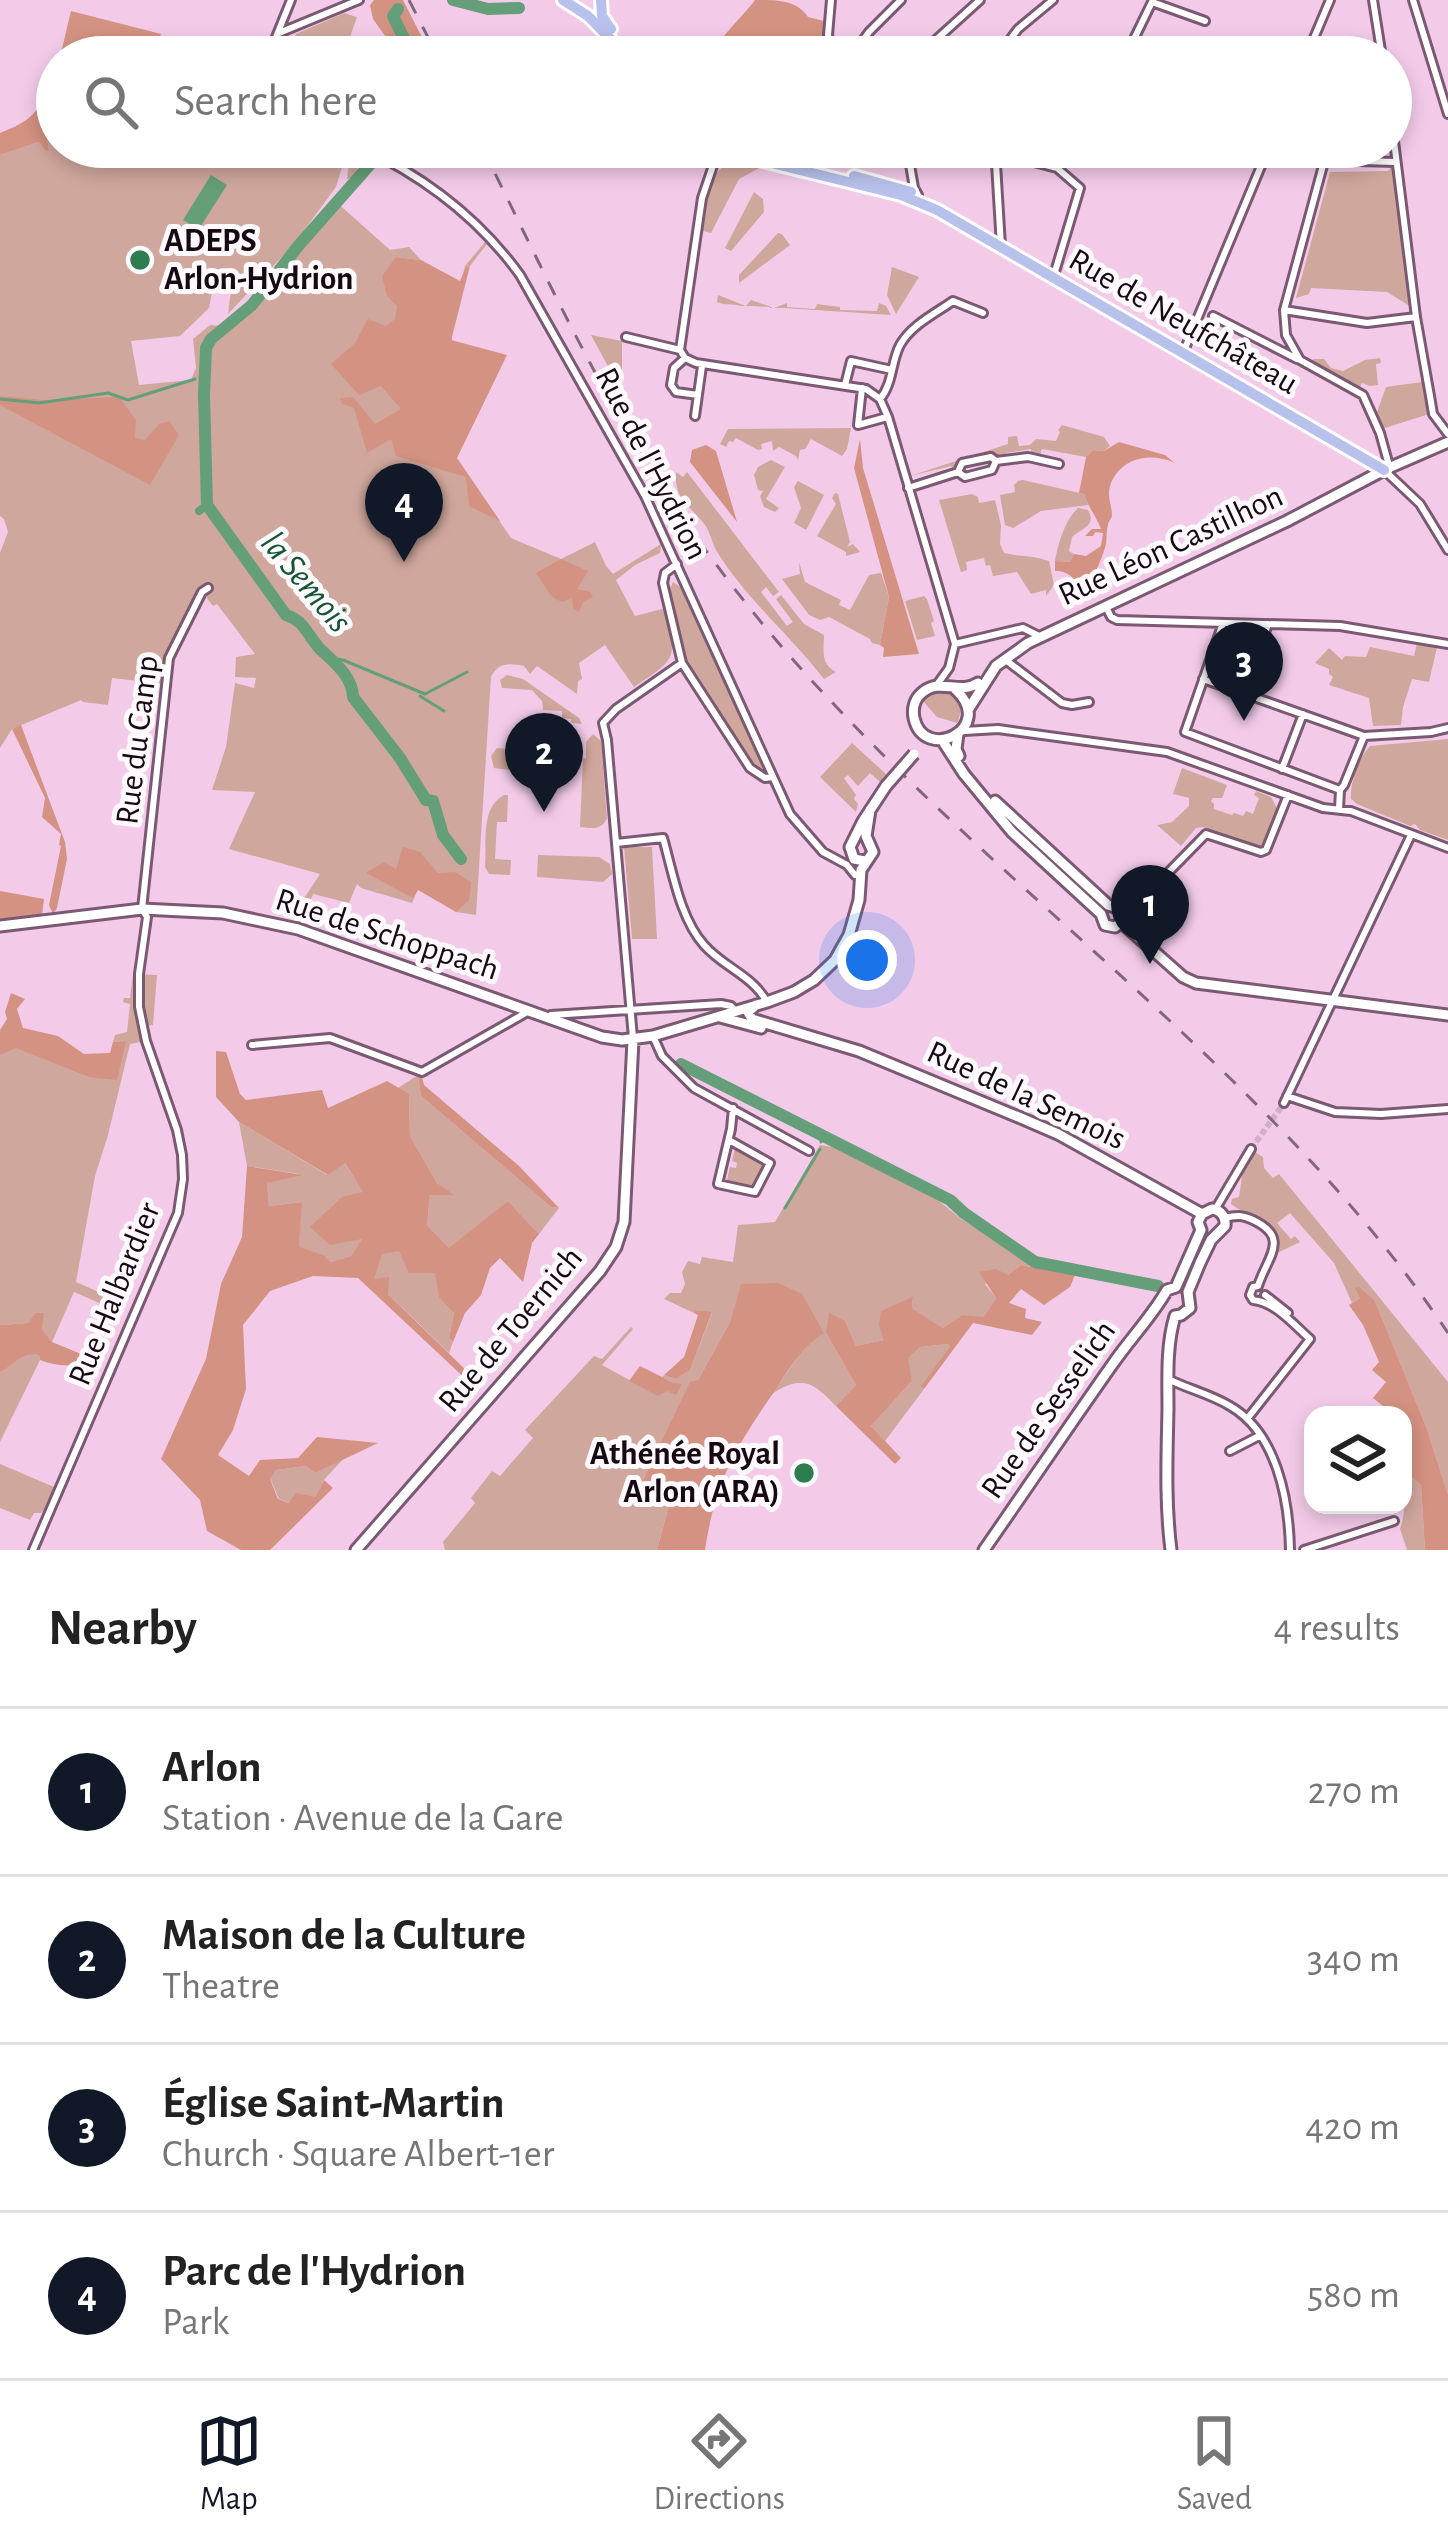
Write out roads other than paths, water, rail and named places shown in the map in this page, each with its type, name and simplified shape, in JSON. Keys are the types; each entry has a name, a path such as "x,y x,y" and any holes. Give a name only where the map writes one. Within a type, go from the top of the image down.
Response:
{"main road":[{"path":"563,0 594,7 618,36"},
{"path":"594,7 614,36"},
{"name":"Rue de Neufchâteau","path":"811,168 909,190 1387,470"},
{"name":"Rue Léon Castilhon","path":"955,689 971,688 1004,658 1041,637 1288,521 1448,438"},
{"name":"Rue Léon Castilhon","path":"968,711 987,676"},
{"path":"914,754 917,698 937,686 955,689 968,711 956,749 974,781 1108,905 1118,907 1122,918 1189,981 1448,1015"},
{"path":"918,728 938,740 1012,832 1098,911 1106,926 1115,927 1122,918"},
{"path":"855,913 855,853 870,810 914,754 959,733"},
{"path":"855,853 873,852 866,832 870,810"},
{"path":"735,1014 804,987 835,960 850,935 861,888 855,853 863,838 868,840"},
{"name":"Rue de Schoppach","path":"0,926 142,909 224,913 298,929 602,1037 633,1040"},
{"name":"Rue de la Semois","path":"761,1004 748,1012 752,1019 823,1040"},
{"name":"Rue de la Semois","path":"735,1014 752,1023 806,1035"},
{"name":"Rue de la Semois","path":"653,1036 735,1014 860,1051 1058,1134 1202,1214"},
{"path":"633,1040 653,1036"},
{"name":"Rue de Toernich","path":"356,1550 616,1246 624,1222 633,1040"},
{"path":"1176,1287 1201,1230 1202,1214 1208,1210 1220,1214 1223,1229 1214,1236 1188,1292 1190,1308 1175,1316 1167,1312 1162,1304 1167,1290 1176,1287 1188,1292"},
{"path":"1201,1230 1214,1236"},
{"name":"Rue de Sesselich","path":"984,1550 1123,1350 1162,1304"},
{"path":"1172,1550 1166,1498 1170,1337 1175,1316"}],"street":[{"path":"278,36 291,0"},
{"path":"279,33 358,0"},
{"path":"830,36 831,0"},
{"path":"866,36 901,0"},
{"path":"940,36 980,0"},
{"path":"1014,36 1053,0"},
{"path":"1315,36 1330,0"},
{"path":"1373,0 1379,36"},
{"path":"1413,0 1448,114"},
{"path":"1136,36 1153,1 1204,20"},
{"name":"Rue de l'Hydrion","path":"401,168 445,196 496,243 535,298 631,467 797,825 854,874"},
{"path":"698,395 676,392 671,385 682,354 702,198 712,168"},
{"path":"908,168 909,190"},
{"path":"997,168 1001,246"},
{"path":"1053,277 1081,188 1057,168"},
{"path":"1184,353 1260,168"},
{"path":"1300,360 1286,334 1284,310 1322,168"},
{"path":"1397,168 1433,414 1448,438"},
{"path":"880,399 903,340 953,301 983,313"},
{"path":"1284,310 1367,323 1417,317"},
{"path":"1213,316 1363,395 1381,433 1387,470 1420,503 1448,550"},
{"path":"626,337 702,364 862,388 880,399 955,644 949,668 937,686"},
{"path":"845,386 851,361 892,370"},
{"path":"695,416 702,364"},
{"path":"862,388 858,425 888,417"},
{"path":"908,488 958,472 962,463 988,457 996,461 1028,457 1059,464"},
{"path":"958,472 965,477 992,470 996,461"},
{"path":"677,564 663,578 682,663 750,768 757,775 772,777"},
{"path":"666,589 682,577"},
{"name":"Rue du Camp","path":"142,909 169,658 208,588"},
{"path":"1106,607 1117,620 1371,629 1448,644"},
{"path":"1223,623 1185,728 1189,735 1340,790"},
{"path":"1244,693 1268,624"},
{"path":"955,644 1023,628 1041,637"},
{"path":"1004,658 1062,703 1089,702"},
{"path":"633,1040 602,723 682,663"},
{"path":"949,668 955,689"},
{"path":"1203,679 1364,736 1448,728"},
{"path":"968,711 977,722 998,729 1167,752 1322,808 1351,811 1448,848"},
{"path":"1282,769 1303,714"},
{"path":"959,733 998,729"},
{"path":"1339,809 1340,790 1364,736"},
{"path":"1122,918 1145,890 1156,885 1207,834 1266,850 1288,795"},
{"path":"1411,835 1285,1099 1335,1112 1448,1109"},
{"path":"616,842 664,838 696,935 707,949 757,986 761,1004"},
{"path":"831,856 855,853"},
{"name":"Rue Halbardier","path":"33,1550 178,1213 182,1155 139,1007 147,917 142,909"},
{"path":"542,1016 721,1004 731,1006 735,1014"},
{"path":"252,1045 330,1038 422,1072 529,1011"},
{"path":"653,1036 662,1056 689,1085 809,1151"},
{"path":"729,1139 767,1160 770,1167 755,1192 718,1184 733,1108"},
{"path":"1251,1149 1220,1214 1241,1215 1274,1238 1258,1286 1251,1289 1256,1301 1263,1298"},
{"path":"1258,1286 1264,1289 1263,1298"},
{"path":"1246,1419 1310,1339 1300,1324 1263,1298"},
{"path":"1168,1379 1222,1402 1260,1436 1277,1470 1290,1550"},
{"path":"1168,1392 1184,1387"},
{"path":"1230,1451 1260,1436"},
{"path":"1304,1550 1394,1521"}],"waterway":[{"name":"la Semois","path":"453,0 488,9 519,8"},
{"name":"la Semois","path":"398,9 393,16 403,36"},
{"name":"la Semois","path":"367,168 252,305 206,348 207,505 286,615 302,625 346,676 353,697 426,800 433,801 443,835 461,859"},
{"name":"la Semois","path":"200,377 206,375"},
{"path":"0,399 39,403 108,393 128,400 195,379"},
{"path":"199,511 207,505"},
{"path":"332,658 425,694 467,672"},
{"path":"420,696 444,711"},
{"name":"la Semois","path":"681,1064 950,1200 1035,1262 1158,1286"},
{"name":"la Semois","path":"821,1142 822,1135"},
{"path":"785,1208 820,1149"}],"tunnel":[{"path":"1251,1149 1284,1103"}],"railway":[{"path":"409,0 427,36"},
{"path":"492,168 627,430 695,536 746,603 828,698 906,777 1232,1080 1309,1160 1382,1243 1448,1333"}],"place":[{"name":"ADEPS Arlon-Hydrion","path":"140,260"},
{"name":"Parc de l'Hydrion","path":"404,562"},
{"name":"Église Saint-Martin","path":"1244,721"},
{"name":"Maison de la Culture","path":"544,812"},
{"name":"Arlon","path":"1150,964"},
{"name":"Athénée Royal Arlon (ARA)","path":"804,1473"}]}
